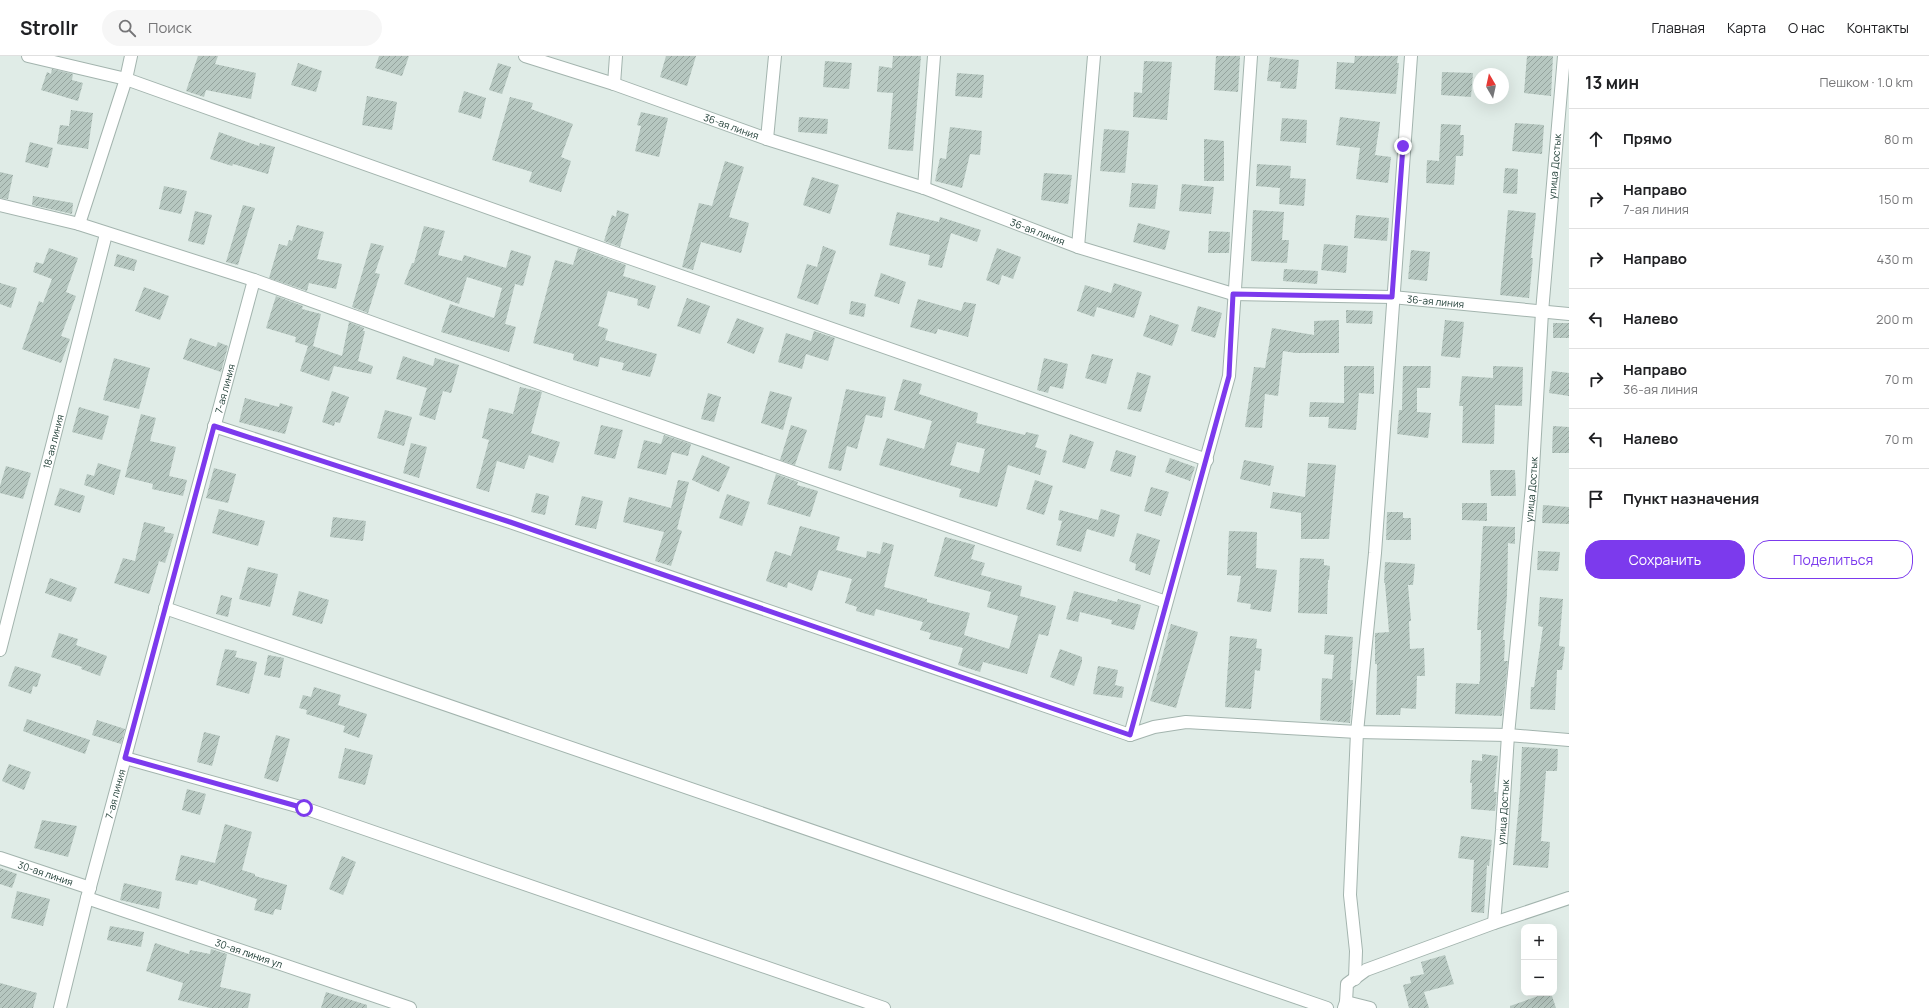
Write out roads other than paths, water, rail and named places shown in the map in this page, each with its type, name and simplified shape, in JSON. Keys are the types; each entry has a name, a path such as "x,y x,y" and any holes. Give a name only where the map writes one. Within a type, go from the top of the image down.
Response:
{"street":[{"path":"28,56 126,79 620,255 1207,460"},
{"path":"79,224 126,79 131,56"},
{"name":"36-ая линия","path":"525,56 614,84 767,139 924,188 1078,247 1233,294 1392,297 1569,314"},
{"path":"614,84 616,56"},
{"path":"767,139 775,56"},
{"path":"924,188 934,56"},
{"path":"1078,247 1094,56"},
{"path":"1130,735 1229,376 1233,294 1251,56"},
{"path":"1355,979 1356,952 1350,895 1357,732 1375,553 1410,56"},
{"name":"улица Достык","path":"1494,923 1508,736 1532,486 1542,312 1564,56"},
{"path":"0,205 79,224 106,234 254,280 564,392 1166,602"},
{"name":"18-ая линия","path":"0,650 106,234"},
{"name":"7-ая линия","path":"60,1008 89,893 254,280"},
{"path":"214,426 510,522 1130,735 1154,727 1186,722 1357,732 1508,736 1569,740"},
{"path":"165,608 1327,1008"},
{"path":"125,758 304,808 884,1008"},
{"name":"30-ая линия","path":"0,858 89,893"},
{"name":"30-ая линия ул","path":"89,893 410,1008"},
{"path":"1370,1008 1345,1005 1347,984 1366,970 1494,923 1569,898"}]}
